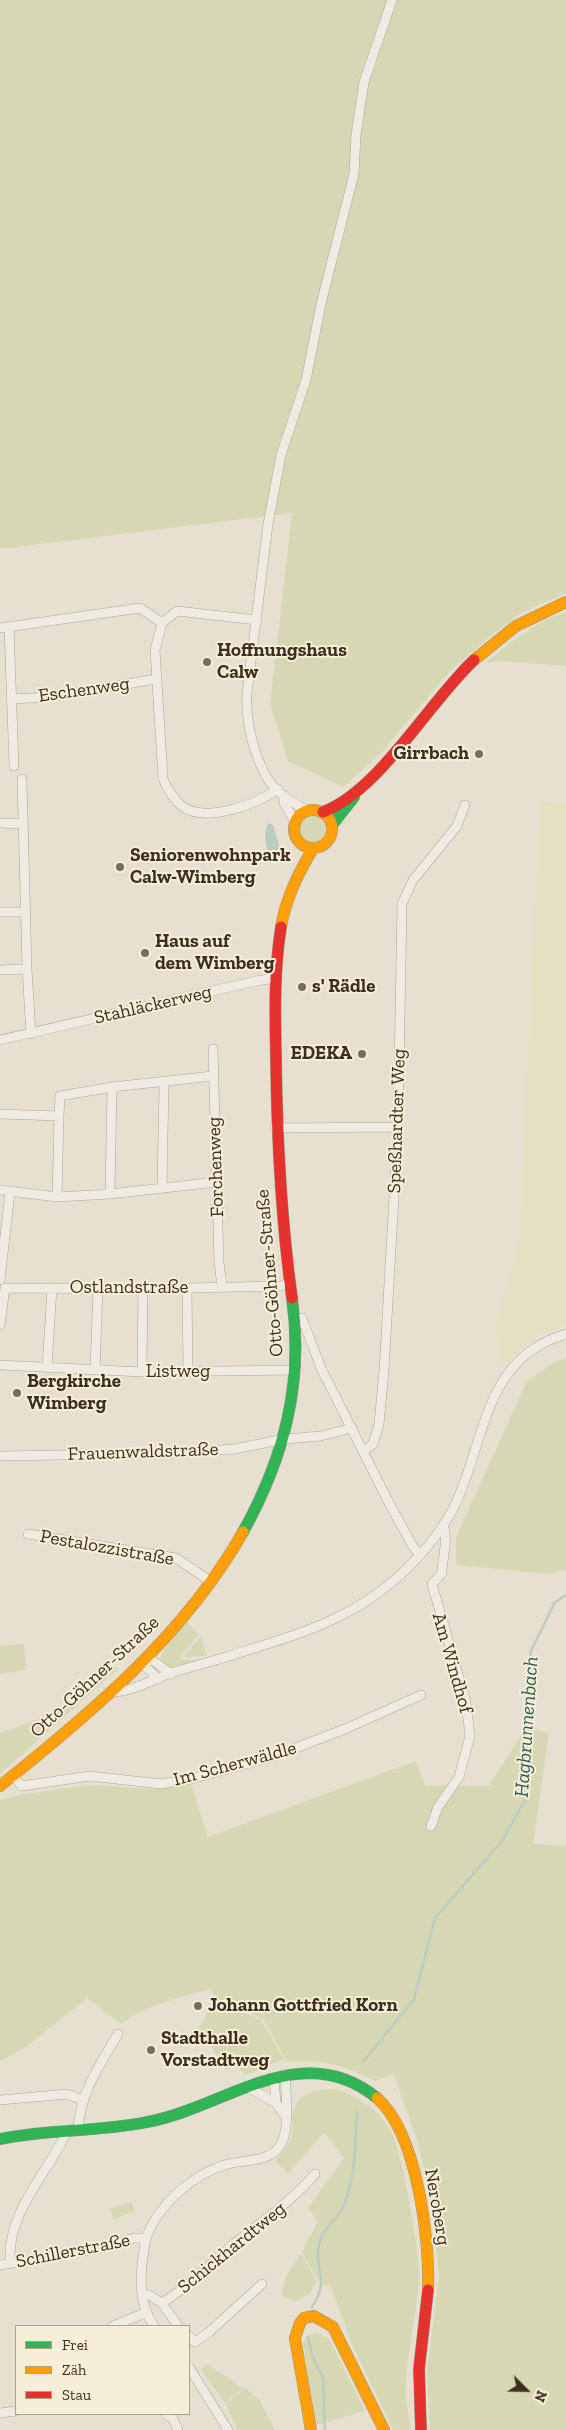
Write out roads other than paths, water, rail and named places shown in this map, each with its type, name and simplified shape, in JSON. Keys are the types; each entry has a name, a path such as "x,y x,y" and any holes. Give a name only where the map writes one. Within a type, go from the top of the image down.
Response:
{"street":[{"path":"360,789 323,812 307,811 284,797 263,770 255,751 246,712 268,524 281,455 306,380 320,304 354,174 356,135 364,82 392,0"},
{"path":"284,797 284,803 295,822 296,837 307,847 324,846 331,837 332,825 360,789 390,760 449,686 492,644 530,618 566,602"},
{"path":"14,766 11,699 4,628 140,608 162,623"},
{"path":"256,620 177,611 162,623 155,650 163,779 172,796 185,808 208,813 237,808 252,803 278,789"},
{"name":"Eschenweg","path":"11,699 50,697 156,679"},
{"path":"22,779 27,969 32,1034"},
{"name":"Speßhardter Weg","path":"364,1451 373,1444 379,1424 398,1127 402,904 413,880 458,826 465,805"},
{"path":"295,822 307,811"},
{"path":"323,812 332,825"},
{"path":"0,823 23,824"},
{"name":"Otto-Göhner-Straße","path":"0,1786 110,1692 178,1623 235,1547 256,1510 273,1473 285,1439 296,1370 295,1319 284,1237 276,1128 276,978 279,942 285,910 307,847"},
{"path":"0,912 25,912"},
{"path":"0,970 27,969"},
{"name":"Stahläckerweg","path":"0,1040 276,978"},
{"name":"Forchenweg","path":"213,1049 219,1263 222,1286"},
{"path":"57,1197 59,1116 57,1096 112,1087 164,1083 213,1076"},
{"path":"162,1188 164,1083"},
{"path":"110,1194 112,1087"},
{"path":"0,1114 59,1116"},
{"path":"276,1128 398,1127"},
{"path":"0,1190 57,1197 110,1194 217,1182"},
{"path":"0,1325 10,1192"},
{"name":"Ostlandstraße","path":"2,1283 52,1288 143,1289 281,1286 290,1282"},
{"path":"47,1367 52,1288"},
{"path":"95,1370 98,1288"},
{"path":"187,1288 188,1373"},
{"path":"142,1372 143,1289"},
{"path":"295,1319 302,1318 321,1368 408,1537 420,1555"},
{"name":"Am Windhof","path":"110,1692 124,1692 171,1674 289,1637 335,1620 380,1593 420,1555 443,1526 462,1486 499,1387 507,1372 543,1342 566,1334"},
{"name":"Listweg","path":"0,1365 188,1373 296,1370"},
{"name":"Frauenwaldstraße","path":"0,1456 182,1453 234,1449 285,1439 321,1436 352,1428"},
{"name":"Am Windhof","path":"430,1826 438,1807 459,1777 468,1751 470,1736 466,1702 432,1584 442,1573 442,1555 447,1535 443,1526"},
{"name":"Pestalozzistraße","path":"28,1534 176,1558 210,1582"},
{"path":"146,1656 171,1674"},
{"path":"146,1656 146,1667 158,1679"},
{"name":"Im Scherwäldle","path":"13,1776 22,1786 90,1776 160,1784 178,1782 275,1756 345,1729 421,1695"},
{"path":"78,2129 83,2100 99,2065 118,2034"},
{"name":"Neroberg","path":"0,2139 65,2130 132,2126 150,2122 279,2077 321,2073 347,2078 363,2086 383,2104 398,2123 407,2143 428,2261 428,2293 418,2373 421,2430"},
{"path":"276,2103 279,2077"},
{"path":"153,2325 145,2313 142,2294 142,2272 146,2238 160,2214 175,2196 191,2182 209,2171 227,2165 272,2155 280,2147 284,2138 287,2101 279,2077"},
{"path":"248,2087 276,2103 285,2116"},
{"path":"0,2100 68,2094 83,2100"},
{"path":"10,2263 9,2246 22,2207 58,2150 64,2138 65,2130"},
{"name":"Schickhardtweg","path":"142,2294 149,2295 162,2303 295,2197 315,2174"},
{"name":"Schillerstraße","path":"0,2265 102,2248 134,2238 146,2238"},
{"path":"190,2337 195,2342 208,2333 262,2284"},
{"path":"162,2303 177,2325"},
{"path":"115,2325 145,2313"},
{"path":"311,2430 294,2338 296,2328 301,2319 316,2315 324,2318 333,2326 384,2430"},
{"path":"190,2369 228,2430"},
{"path":"0,2413 15,2411"},
{"path":"167,2415 173,2419 178,2430"}],"waterway":[{"name":"Hagbrunnenbach","path":"364,2061 414,1999 435,1918 502,1841 525,1800 532,1681 530,1653 555,1602 566,1595"},
{"name":"Hagbrunnenbach","path":"312,2307 318,2297 321,2281 318,2261 319,2244 323,2233 339,2213 349,2192 354,2158 357,2112"},
{"name":"Hagbrunnenbach","path":"308,2337 312,2355 323,2378 325,2430"}],"place":[{"name":"Hoffnungshaus Calw","path":"207,662"},
{"name":"Girrbach","path":"479,754"},
{"name":"Seniorenwohnpark Calw-Wimberg","path":"120,867"},
{"name":"Haus auf dem Wimberg","path":"145,953"},
{"name":"s' Rädle","path":"302,987"},
{"name":"EDEKA","path":"362,1054"},
{"name":"Bergkirche Wimberg","path":"17,1393"},
{"name":"Johann Gottfried Korn","path":"198,2006"},
{"name":"Stadthalle Vorstadtweg","path":"151,2050"}]}
